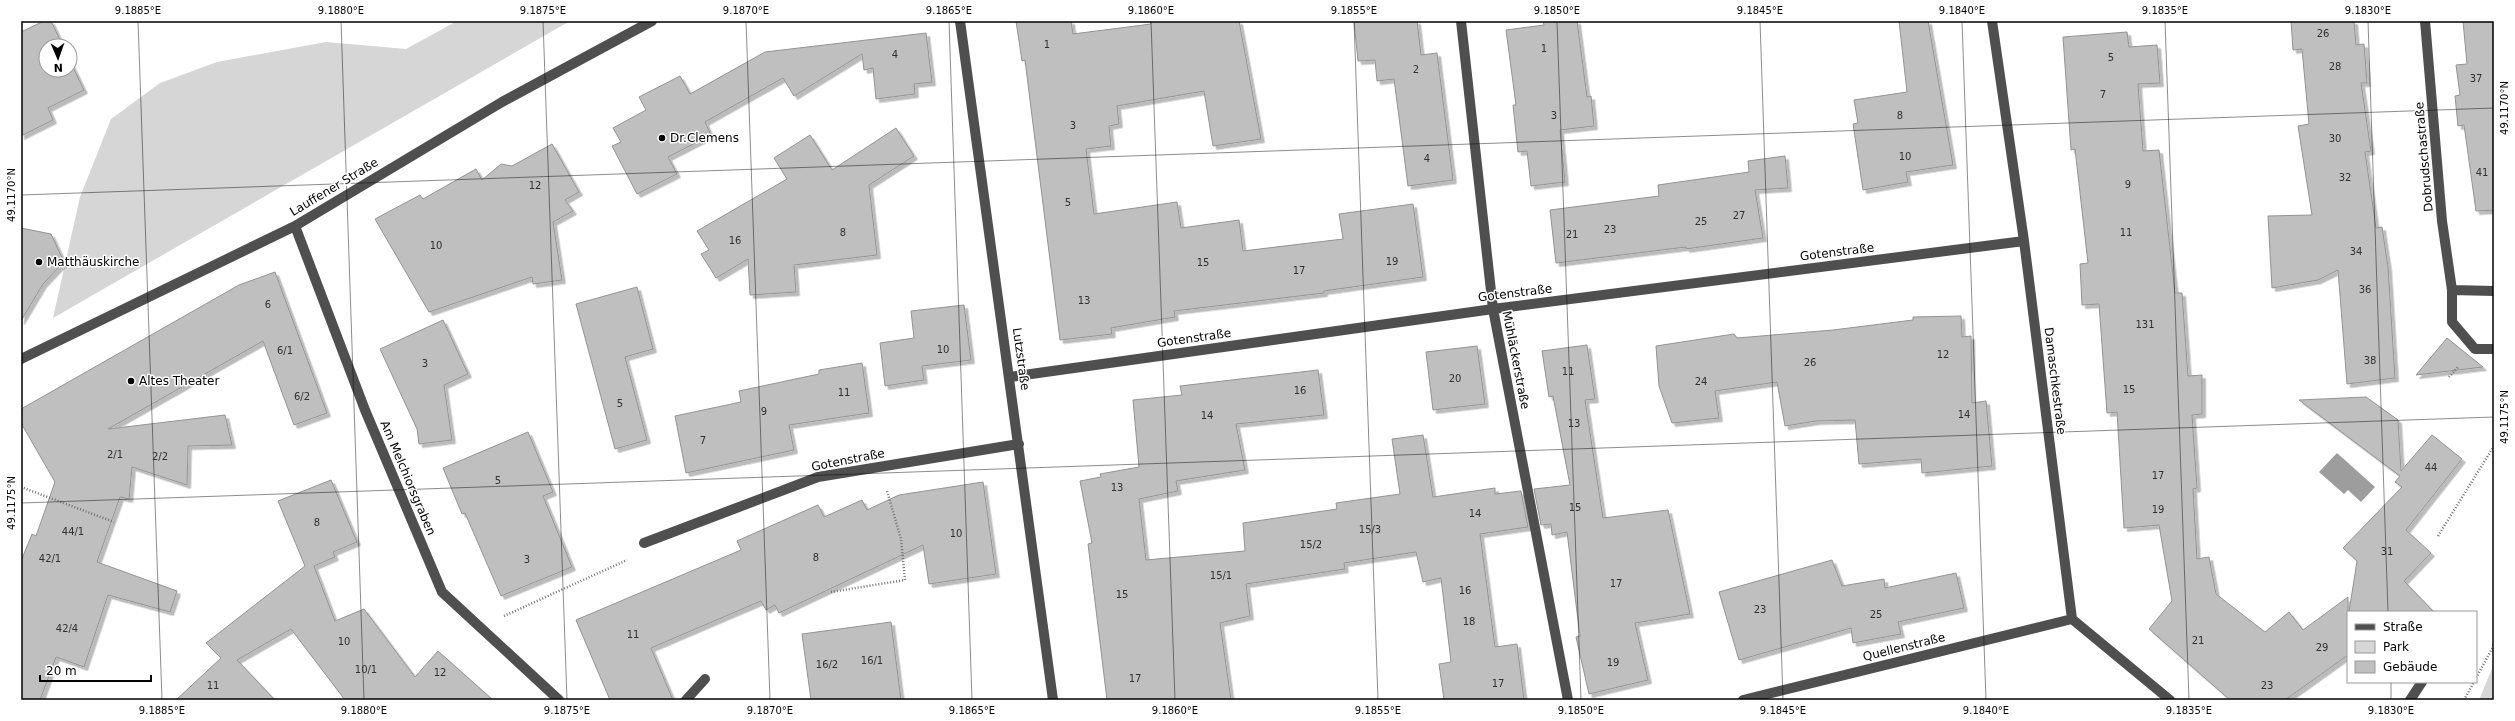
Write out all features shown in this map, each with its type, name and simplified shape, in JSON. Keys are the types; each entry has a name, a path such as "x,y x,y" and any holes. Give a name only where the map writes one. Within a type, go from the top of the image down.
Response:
{"street":[{"name":"Lauffener Straße","path":"21,359 296,226 502,102 652,21"},
{"name":"Lutzstraße","path":"960,21 1020,444 1053,700"},
{"name":"Mühläckerstraße","path":"1461,21 1493,309 1568,700"},
{"name":"Damaschkestraße","path":"1992,21 2024,241 2072,620"},
{"name":"Dobrudschastraße","path":"2425,21 2442,221 2452,290 2452,322 2475,348 2494,349"},
{"name":"Am Melchiorsgraben","path":"296,226 365,410 442,592 559,700"},
{"name":"Gotenstraße","path":"1010,377 1493,309 2024,241"},
{"path":"2452,290 2494,291"},
{"name":"Gotenstraße","path":"644,543 818,477 1020,444"},
{"path":"2072,620 2170,700"},
{"name":"Quellenstraße","path":"1742,700 2072,620"},
{"path":"686,700 705,679"},
{"path":"2410,700 2421,683"}],"path":[{"path":"2438,536 2494,446"},
{"path":"21,487 114,522"},
{"path":"831,592 905,580 901,539 887,490 894,489"},
{"path":"480,626 624,563 644,543"},
{"path":"2477,676 2494,645"},
{"path":"2464,700 2473,683"}],"green space":[{"path":"457,21 570,21 53,318 80,197 111,119 160,83 217,62 326,42 406,49"},
{"path":"2494,664 2494,700 2479,700"}],"shaded area":[{"path":"2337,453 2375,487 2361,502 2348,490 2344,494 2319,472"}],"building":[{"path":"44,21 51,21 59,38 38,38 38,78 78,78 84,90 48,108 53,120 21,136 21,32"},
{"path":"1016,21 1071,21 1073,34 1151,24 1150,21 1239,21 1261,139 1213,146 1204,91 1117,106 1119,124 1109,126 1111,146 1086,149 1094,214 1177,202 1181,228 1239,220 1243,251 1343,239 1339,214 1413,204 1423,277 1324,291 1324,293 1174,311 1175,317 1111,328 1112,334 1060,340 1025,60 1022,61"},
{"path":"1354,21 1417,21 1421,55 1437,53 1453,180 1408,186 1394,79 1377,81 1375,60 1358,61"},
{"path":"1543,21 1577,21 1587,97 1591,96 1594,126 1560,130 1565,182 1531,186 1527,151 1518,152 1513,105 1516,105 1506,30 1544,25"},
{"path":"1899,21 1928,21 1953,165 1906,172 1908,182 1863,190 1853,124 1858,123 1854,100 1907,92"},
{"path":"2291,21 2354,21 2356,45 2364,44 2367,83 2361,83 2371,151 2365,152 2376,228 2382,227 2388,267 2395,378 2347,384 2338,270 2318,280 2272,288 2268,216 2312,215 2298,126 2309,124 2302,49 2293,50"},
{"path":"2463,21 2494,21 2494,210 2476,211 2464,125 2458,126 2455,96 2460,95 2456,65 2467,64"},
{"path":"2127,32 2129,47 2157,45 2160,83 2138,84 2143,151 2159,150 2175,293 2182,293 2188,376 2202,375 2202,414 2192,415 2197,488 2193,489 2197,559 2209,557 2216,594 2265,632 2289,612 2303,630 2348,597 2347,656 2285,700 2230,700 2149,629 2172,601 2159,525 2124,528 2117,412 2107,413 2099,304 2082,305 2080,264 2088,263 2075,149 2071,150 2063,37"},
{"path":"926,33 932,82 914,84 915,94 876,99 873,68 864,70 862,54 794,96 783,78 705,122 711,135 668,157 677,174 637,194 612,146 621,142 613,128 646,110 639,97 680,76 690,94 765,52"},
{"path":"896,128 914,156 869,185 877,255 794,265 796,292 750,295 748,259 716,278 701,254 709,250 697,231 787,179 774,158 810,135 832,170"},
{"path":"552,144 579,192 565,200 573,211 553,222 562,280 533,284 532,277 429,312 375,219 420,195 423,199 476,169 482,180 501,164 512,166"},
{"path":"1785,156 1788,188 1755,190 1763,238 1686,249 1686,247 1556,263 1550,210 1659,196 1658,185 1749,172 1748,161"},
{"name":"Matthäuskirche","path":"21,228 51,234 64,262 43,284 21,321"},
{"path":"275,272 327,413 294,425 263,341 108,429 225,415 232,445 188,446 187,485 132,467 129,499 120,497 97,562 177,591 170,612 108,595 84,667 56,657 40,700 21,700 21,561 32,534 36,536 55,482 21,423 21,409 239,285"},
{"path":"637,287 653,349 625,357 647,440 615,449 576,304"},
{"path":"964,305 971,360 922,366 924,380 885,386 880,343 914,338 911,311"},
{"path":"1961,316 1962,337 1971,336 1972,403 1986,401 1992,466 1922,473 1921,459 1859,464 1855,420 1816,421 1785,426 1777,382 1715,391 1719,418 1672,423 1659,386 1656,346 1734,334 1737,338 1833,330 1913,320 1913,317"},
{"path":"443,320 468,374 444,385 452,440 419,444 417,429 380,349"},
{"path":"2447,338 2483,367 2416,375"},
{"path":"1587,345 1595,399 1585,400 1603,518 1668,510 1690,614 1635,623 1648,680 1589,694 1576,637 1580,636 1567,532 1552,535 1551,524 1541,525 1534,489 1570,485 1553,396 1549,397 1542,351"},
{"path":"1477,346 1485,404 1433,410 1426,352"},
{"path":"862,363 869,413 789,425 794,450 686,473 675,416 741,402 739,391 819,374 819,370"},
{"path":"1318,370 1324,415 1236,424 1245,470 1176,481 1178,491 1139,499 1146,560 1245,551 1243,523 1337,509 1336,503 1400,494 1392,439 1423,435 1433,497 1495,488 1495,494 1521,491 1528,527 1480,534 1495,647 1517,644 1524,700 1444,700 1439,664 1451,662 1441,578 1423,582 1416,552 1344,563 1345,569 1246,584 1250,616 1220,623 1231,700 1107,700 1088,544 1092,543 1080,481 1101,477 1100,474 1139,467 1133,400 1182,395 1180,386"},
{"path":"2366,397 2398,420 2401,471 2432,435 2462,459 2406,530 2431,553 2404,581 2433,611 2349,611 2357,561 2343,548 2402,487 2395,482 2400,476 2299,400"},
{"path":"528,432 553,492 543,496 572,567 501,596 465,513 462,514 443,468"},
{"path":"331,480 357,542 333,552 335,557 314,566 335,621 364,609 415,677 438,651 493,700 345,700 291,629 237,660 275,700 176,700 221,658 206,643 305,566 278,501"},
{"path":"983,482 996,574 929,584 923,545 779,613 775,605 766,610 761,601 651,648 673,700 610,700 576,620 741,550 737,541 818,505 824,517 862,500 867,510 899,495"},
{"path":"1832,560 1842,586 1884,579 1885,588 1956,573 1964,608 1898,622 1901,634 1853,643 1851,628 1739,660 1719,592"},
{"path":"891,622 901,700 811,700 802,634"}],"place":[{"name":"Dr.Clemens","path":"662,138"},
{"name":"Matthäuskirche","path":"39,262"},
{"name":"Altes Theater","path":"131,381"}]}
